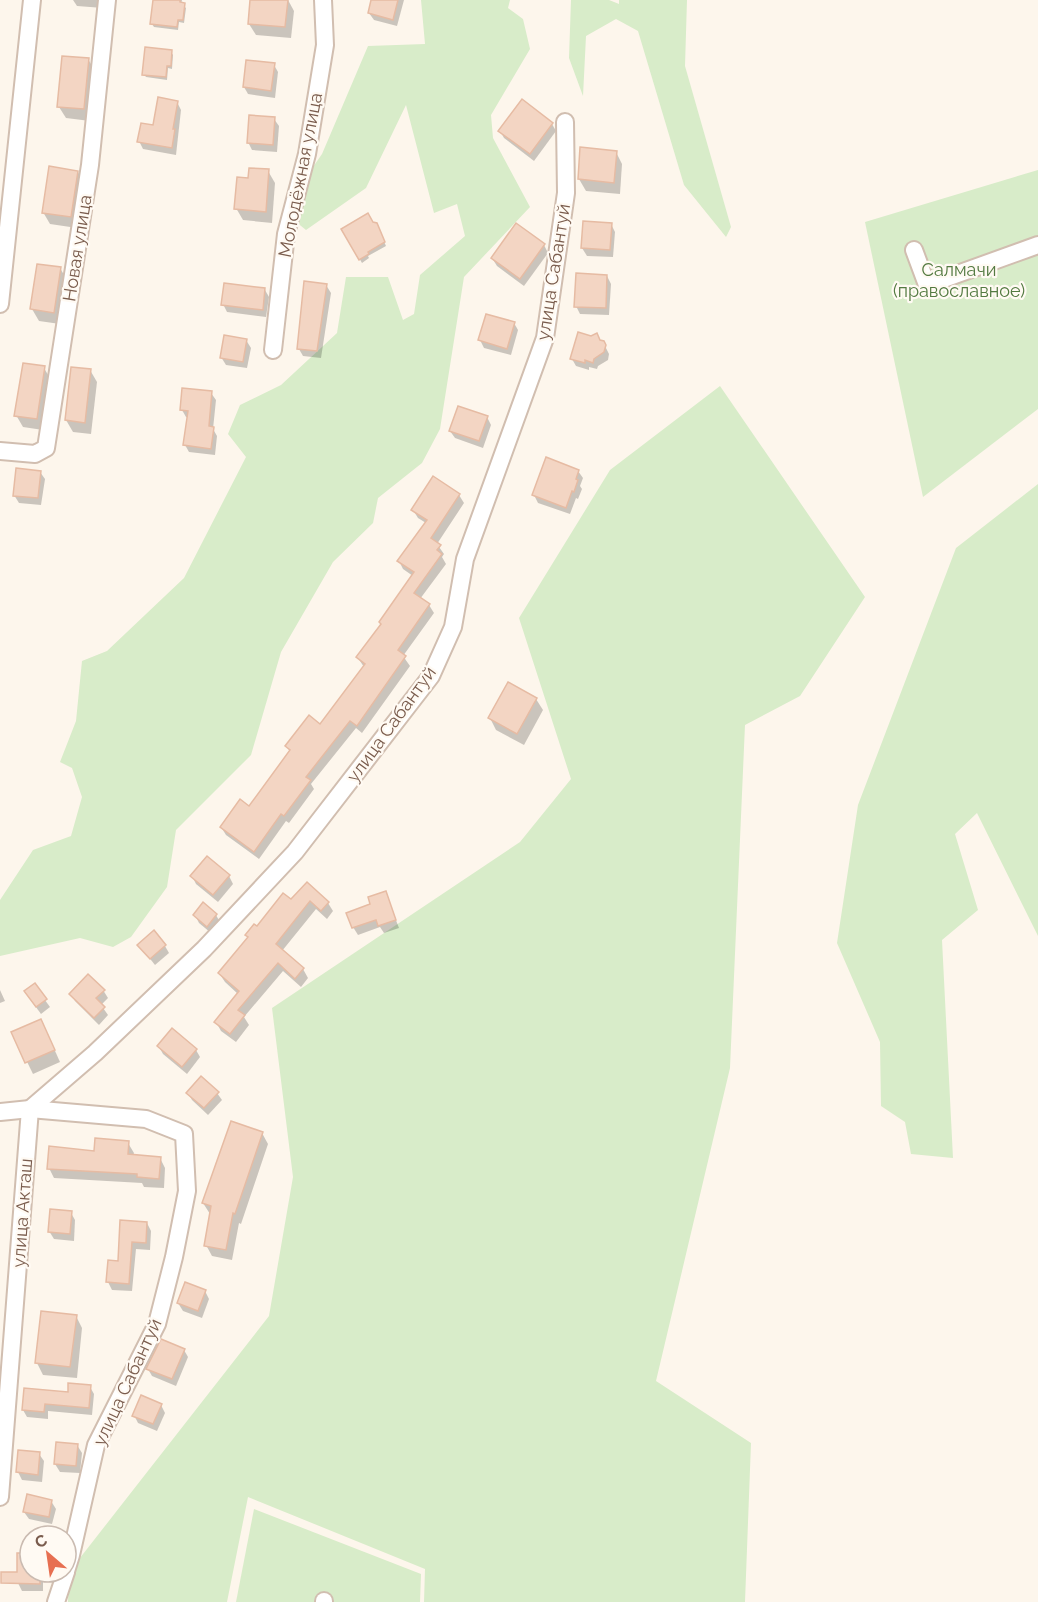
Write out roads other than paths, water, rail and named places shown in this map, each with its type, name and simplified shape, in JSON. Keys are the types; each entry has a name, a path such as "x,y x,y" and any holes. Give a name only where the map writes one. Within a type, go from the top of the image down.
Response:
{"street":[{"path":"0,304 32,0"},
{"name":"Новая улица","path":"0,451 35,454 46,448 90,165 107,0"},
{"name":"Молодёжная улица","path":"273,350 286,234 307,154 325,45 323,0"},
{"name":"улица Сабантуй","path":"30,1109 95,1053 204,949 287,860 431,676 453,627 465,559 545,339 566,193 565,122"},
{"path":"914,250 927,285 1038,245"},
{"name":"улица Сабантуй","path":"0,1112 30,1109 147,1119 184,1134 187,1191 174,1257 157,1324 96,1445 78,1528"},
{"name":"улица Акташ","path":"0,1497 30,1109"},
{"name":"улица Сабантуй","path":"56,1602 62,1584"}],"park label":[{"name":"Салмачи (православное)","path":"959,279"}]}
